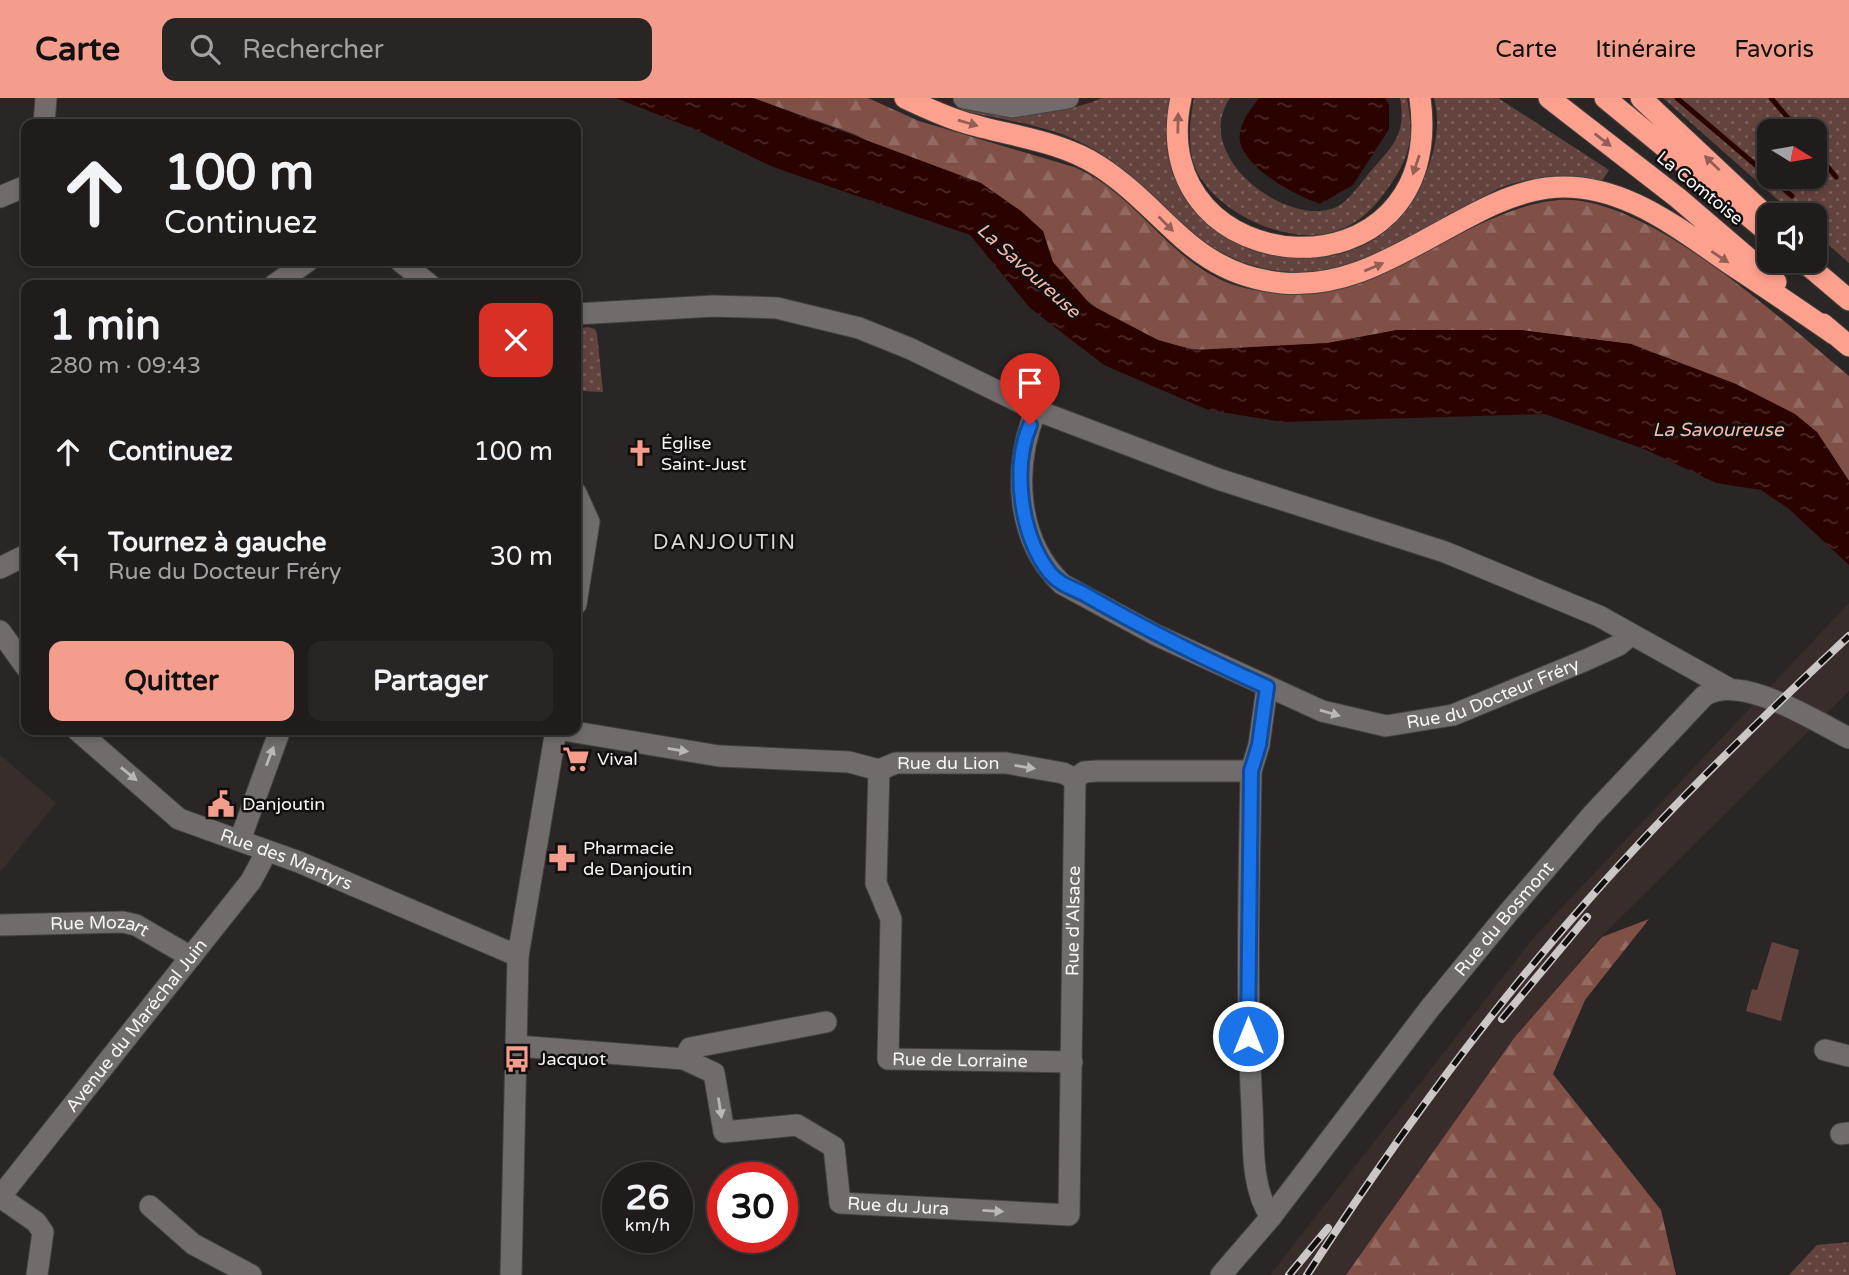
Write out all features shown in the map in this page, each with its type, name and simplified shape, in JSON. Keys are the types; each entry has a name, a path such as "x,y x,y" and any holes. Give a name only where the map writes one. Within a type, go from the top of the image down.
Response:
{"highway":[{"path":"905,98 963,122 1060,147 1086,158 1122,183 1198,253 1220,266 1255,279 1304,284 1346,277 1389,260 1509,197 1550,188 1576,187 1624,199 1664,218 1842,340"},
{"path":"1181,98 1178,127 1182,160 1189,181 1209,208 1245,236 1279,248 1301,250 1352,239 1378,222 1396,203 1410,182 1420,156 1423,130 1420,98"},
{"name":"La Comtoise","path":"1549,98 1742,251 1842,340"},
{"name":"La Comtoise","path":"1605,98 1757,223"},
{"path":"1641,98 1757,207"},
{"path":"1818,273 1849,298"},
{"path":"1825,273 1849,298"}],"street":[{"path":"44,119 46,98"},
{"path":"964,98 1012,107 1068,98"},
{"path":"0,197 21,188"},
{"path":"281,280 301,266"},
{"path":"406,266 424,280"},
{"path":"581,314 713,306 777,308 859,328 911,349 1036,410 1218,479 1445,552 1599,616 1728,688 1790,708 1849,738"},
{"name":"Rue du Docteur Fréry","path":"1036,410 1024,439 1021,479 1025,520 1049,572 1062,584 1116,615 1322,711 1386,726 1453,715 1608,650 1631,635"},
{"path":"581,504 589,522 581,572"},
{"path":"0,568 21,558"},
{"path":"0,631 21,660"},
{"path":"1267,687 1259,745 1251,771 1248,1036 1256,1170 1264,1208 1271,1217"},
{"name":"Rue du Bosmont","path":"1221,1275 1271,1217 1430,1008 1592,815 1704,696 1728,688"},
{"name":"Rue du Lion","path":"581,733 719,756 849,762 879,770 896,762 1006,764 1063,773 1075,779 1084,772 1097,771 1251,771"},
{"name":"Rue des Martyrs","path":"83,735 180,819 267,850 518,956"},
{"path":"240,840 278,735"},
{"path":"511,1275 518,956 555,735"},
{"name":"Rue de Lorraine","path":"879,770 876,883 891,919 888,1059 1072,1062"},
{"name":"Rue d'Alsace","path":"1072,1062 1075,779"},
{"name":"Avenue du Maréchal Juin","path":"0,1197 251,881 267,850"},
{"name":"Rue Mozart","path":"0,925 123,922 136,925 191,957"},
{"path":"684,1059 690,1048 826,1021"},
{"name":"Rue du Jura","path":"517,1046 684,1059 714,1073 724,1132 797,1125 834,1147 840,1203 1069,1215 1072,1062"},
{"path":"1825,1050 1849,1056"},
{"path":"0,1197 36,1222 43,1232 37,1275"},
{"path":"150,1206 193,1244 251,1275"}],"shaded area":[{"path":"1102,98 1171,98 1170,152 1189,197 1221,230 1264,251 1310,258 1356,249 1396,222 1425,176 1432,157 1437,128 1434,98 1498,98 1609,170 1602,181 1555,177 1508,185 1362,261 1315,272 1290,272 1255,266 1227,255 1202,240 1115,163 1074,139 1042,128 960,110 961,106 1050,110"},
{"path":"1194,98 1230,98 1221,121 1224,144 1235,166 1253,185 1275,200 1298,209 1321,211 1340,205 1350,197 1394,143 1402,119 1400,98 1407,98 1409,146 1402,166 1388,188 1372,208 1352,224 1317,235 1276,230 1236,212 1218,199 1205,184 1195,167 1191,150 1190,124"},
{"path":"1663,98 1849,98 1849,263 1827,244 1827,203 1781,203 1766,189 1827,189 1827,119 1757,119 1757,181"},
{"path":"581,328 595,329 597,334 603,392 582,391"},
{"path":"1849,603 1849,691 1601,937 1514,1038 1347,1275 1270,1275 1535,936"},
{"path":"0,755 56,803 0,872"},
{"path":"1772,942 1799,950 1781,1021 1746,1011 1752,989 1757,990"},
{"path":"1849,1242 1849,1275 1789,1275 1817,1245"}],"green space":[{"path":"753,98 868,98 919,121 1074,167 1098,180 1120,197 1203,270 1227,282 1255,290 1303,292 1349,284 1393,268 1480,224 1543,202 1559,200 1594,204 1632,217 1713,266 1849,376 1849,481 1817,432 1631,344 1521,330 1397,330 1328,343 1211,350 1167,343 1122,324 1082,296 1053,263 1043,231 854,134"},
{"path":"1649,919 1585,1000 1553,1074 1661,1210 1676,1275 1346,1275 1514,1038 1602,937"}],"water":[{"name":"La Savoureuse","path":"616,98 753,98 981,183 1021,211 1043,231 1053,262 1091,305 1158,340 1194,350 1328,343 1397,330 1521,330 1631,344 1736,384 1795,414 1817,432 1849,481 1849,565 1789,509 1761,490 1716,483 1644,449 1545,414 1283,422 1208,410 1104,365 1030,308 970,235 773,167 694,129"},
{"path":"1259,98 1385,98 1389,105 1389,129 1353,185 1320,204 1273,180 1244,152 1240,142 1240,130"}],"waterway":[{"path":"1677,98 1792,196"},
{"path":"1771,98 1789,119"},
{"path":"1827,166 1836,177"}],"railway":[{"path":"1307,1275 1372,1177 1441,1082 1551,943 1620,864 1684,797 1849,636"},
{"path":"1502,1019 1587,917"},
{"path":"1289,1275 1328,1228"}],"place":[{"name":"Église Saint-Just","path":"640,453"},
{"name":"Vival","path":"576,759"},
{"name":"Danjoutin","path":"221,804"},
{"name":"Pharmacie de Danjoutin","path":"562,858"},
{"name":"Jacquot","path":"517,1059"}],"district":[{"name":"DANJOUTIN","path":"725,542"}],"route":[{"path":"1030,425 1024,439 1021,479 1025,520 1049,572 1062,584 1116,615 1267,687 1256,761 1251,771 1248,1036"}]}
